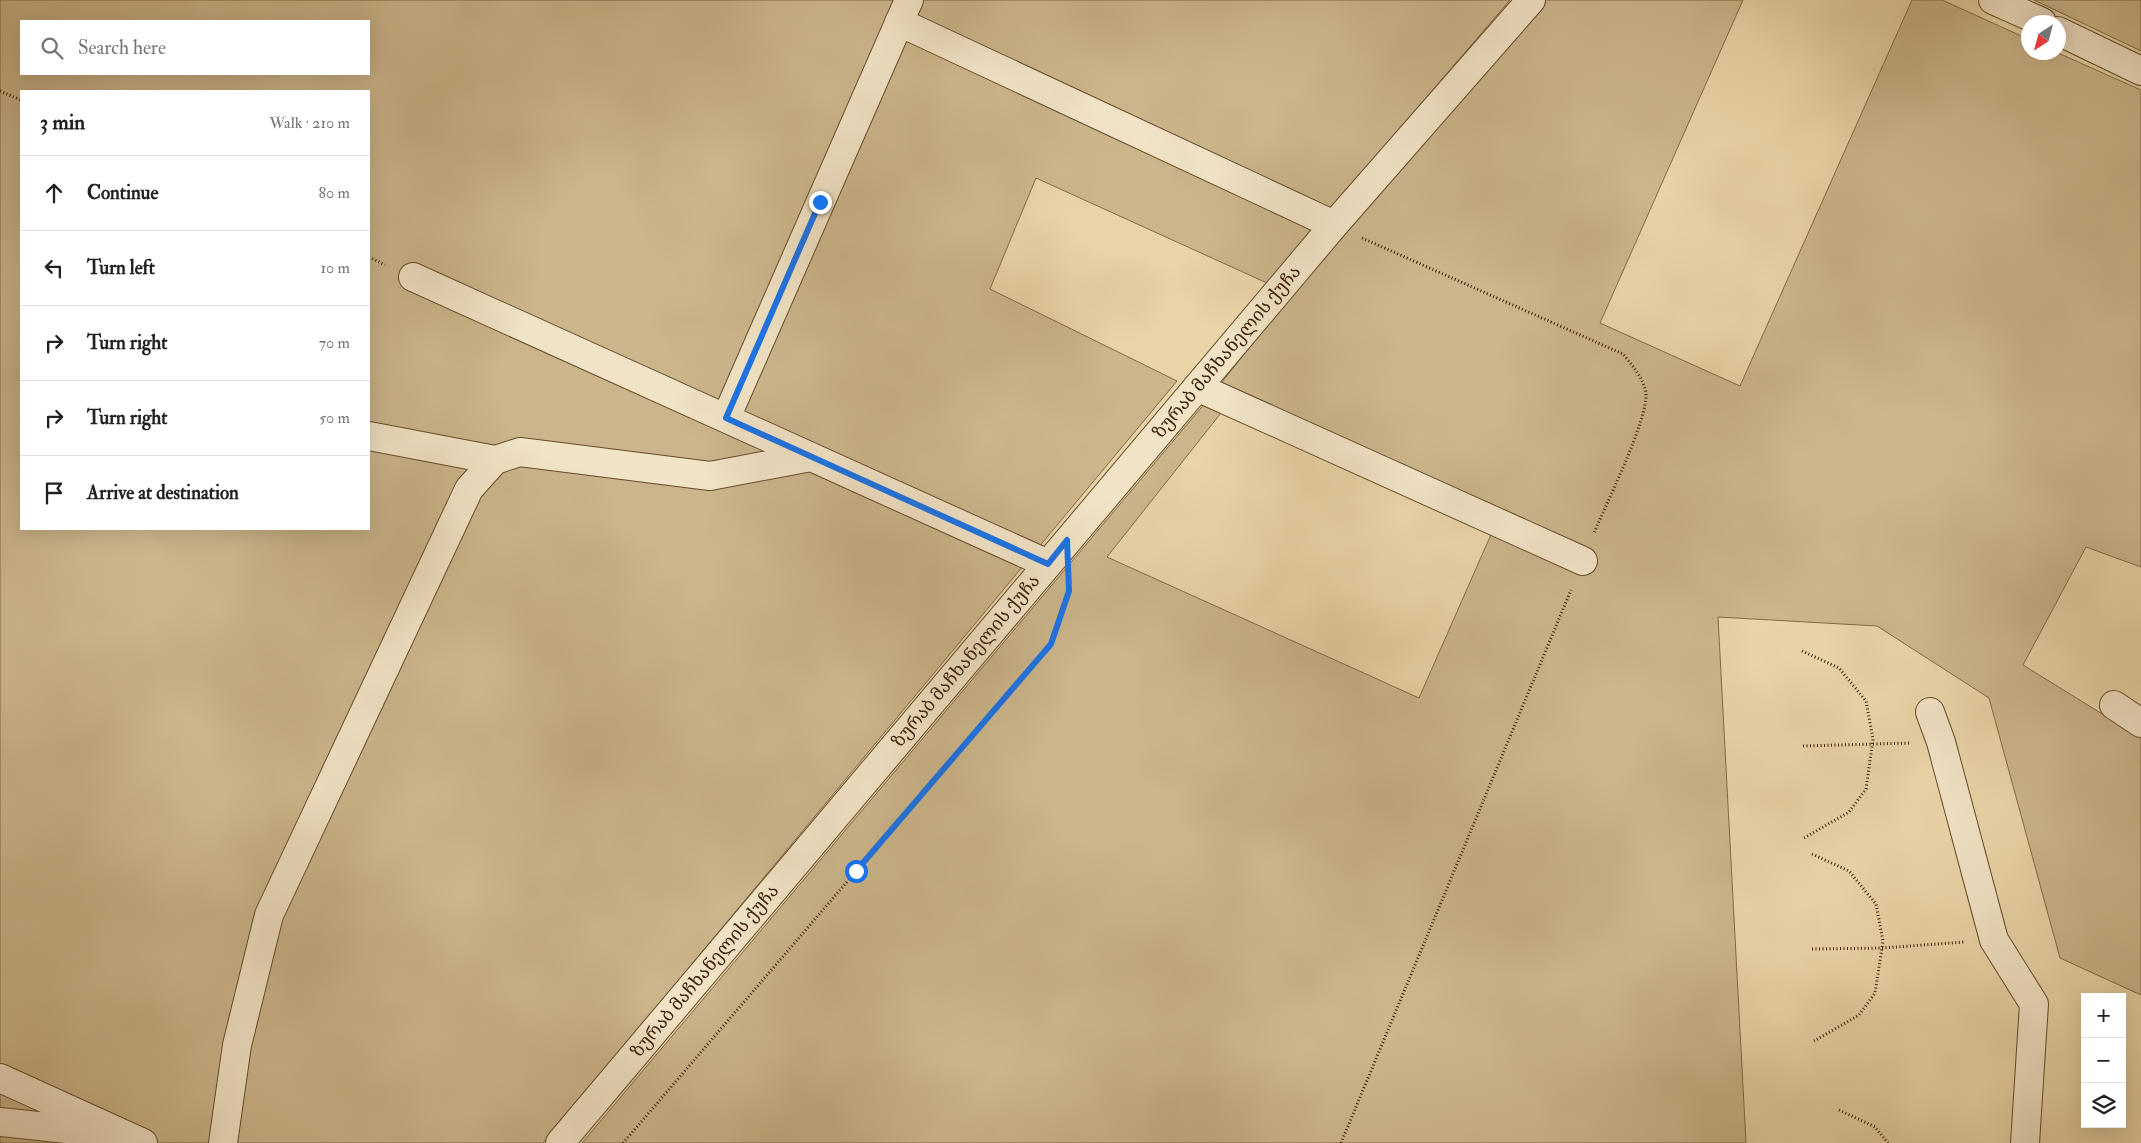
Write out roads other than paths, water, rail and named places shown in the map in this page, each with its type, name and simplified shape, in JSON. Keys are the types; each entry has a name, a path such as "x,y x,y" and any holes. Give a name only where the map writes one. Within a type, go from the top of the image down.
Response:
{"street":[{"name":"ზურაბ მაჩხანელის ქუჩა","path":"560,1143 1334,225 1531,0"},
{"path":"1993,0 2026,15"},
{"path":"726,418 904,11 1334,225"},
{"path":"2066,35 2141,71"},
{"path":"413,277 1048,564"},
{"path":"1197,387 1583,561"},
{"path":"370,436 495,460 520,452 710,476 811,457"},
{"path":"223,1143 237,1044 269,915 469,489 495,460"},
{"path":"2114,705 2141,723"},
{"path":"1930,712 1940,742 1994,940 2034,1004 2025,1143"},
{"path":"0,1078 135,1140"},
{"path":"0,1122 135,1140"}]}
